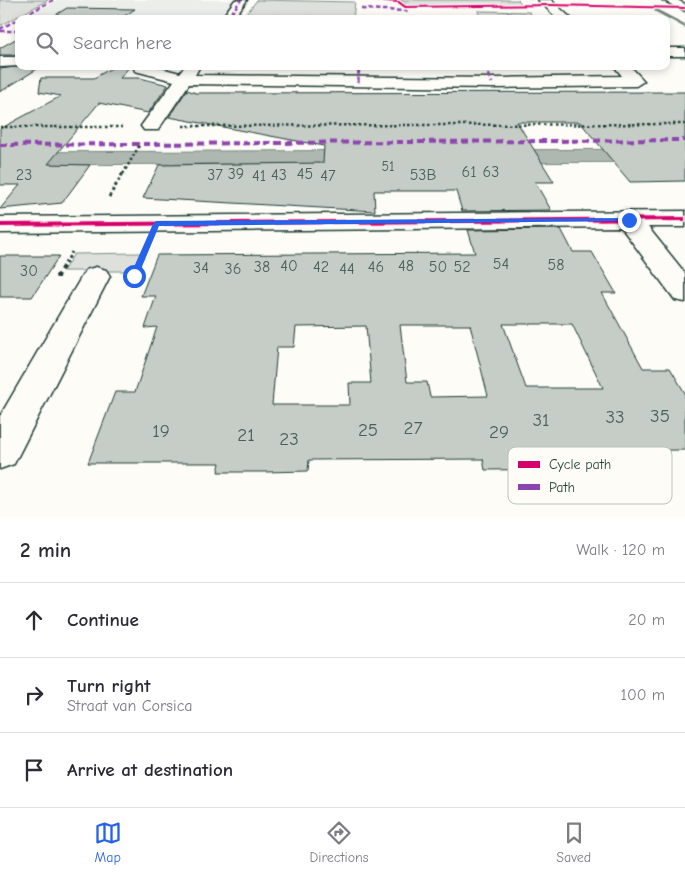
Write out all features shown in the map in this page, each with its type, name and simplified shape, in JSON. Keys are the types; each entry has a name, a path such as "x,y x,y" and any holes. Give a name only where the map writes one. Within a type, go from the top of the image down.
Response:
{"street":[{"path":"230,15 240,0"},
{"path":"668,0 685,8"},
{"path":"547,3 561,15"},
{"path":"670,52 685,52"},
{"path":"0,62 15,62"},
{"path":"168,70 482,83 636,81 624,70"},
{"path":"151,126 189,72"},
{"path":"0,225 685,219"},
{"path":"629,220 685,293"},
{"path":"0,452 96,276"}],"path":[{"path":"0,127 685,124"},
{"path":"126,167 141,142"},
{"path":"96,276 134,276 156,224"}],"shaded area":[{"path":"0,0 48,0 20,15 15,15 15,18 0,26"},
{"path":"57,0 234,0 222,15 29,15"},
{"path":"257,0 355,2 353,15 246,14"},
{"path":"386,0 518,0 522,4 407,5 402,1"},
{"path":"478,11 529,12 532,15 479,15"},
{"path":"685,149 685,162 0,165 0,152"},
{"path":"141,253 133,271 63,271 74,254"}],"building":[{"path":"67,8 135,9 126,15 56,15"},
{"path":"15,39 15,55 0,55 0,48"},
{"path":"15,67 15,70 36,70 0,92 0,69"},
{"path":"108,70 127,70 120,78 140,78 168,85 148,113 99,103 48,164 90,165 62,203 0,209 20,185 0,185 0,129 61,96 39,92 41,78 94,78"},
{"path":"187,90 196,93 685,92 685,181 630,182 580,122 517,122 554,182 535,182 551,210 462,211 456,191 374,191 375,211 143,198 159,165 323,163 324,146 169,117"},
{"path":"561,229 573,252 592,252 616,293 602,293 643,368 670,368 685,393 685,450 672,450 672,447 508,447 508,470 485,470 483,459 309,460 308,471 265,472 218,472 220,463 88,463 115,392 135,392 157,327 145,328 156,296 141,296 157,255 475,253 468,230","holes":["503,324 572,324 603,388 526,388","400,325 470,325 488,396 430,397 427,382 407,382","366,326 371,383 349,383 350,405 272,405 277,347 294,347 296,327"]},
{"path":"0,256 59,256 32,297 0,297"}],"waterway":[{"path":"633,0 637,2"},
{"path":"656,10 665,15"},
{"path":"670,18 685,26"}],"marked path":[{"path":"26,15 53,0"},
{"path":"230,15 241,0"},
{"path":"361,9 408,11"},
{"path":"0,29 15,21"},
{"path":"0,31 15,31"},
{"path":"358,83 359,70"},
{"path":"487,70 492,83"},
{"path":"0,145 685,140"}],"cycle path":[{"path":"364,0 399,2 405,7 550,5 685,8"},
{"path":"0,225 685,219"}],"route":[{"path":"134,276 156,224 629,220"}]}
